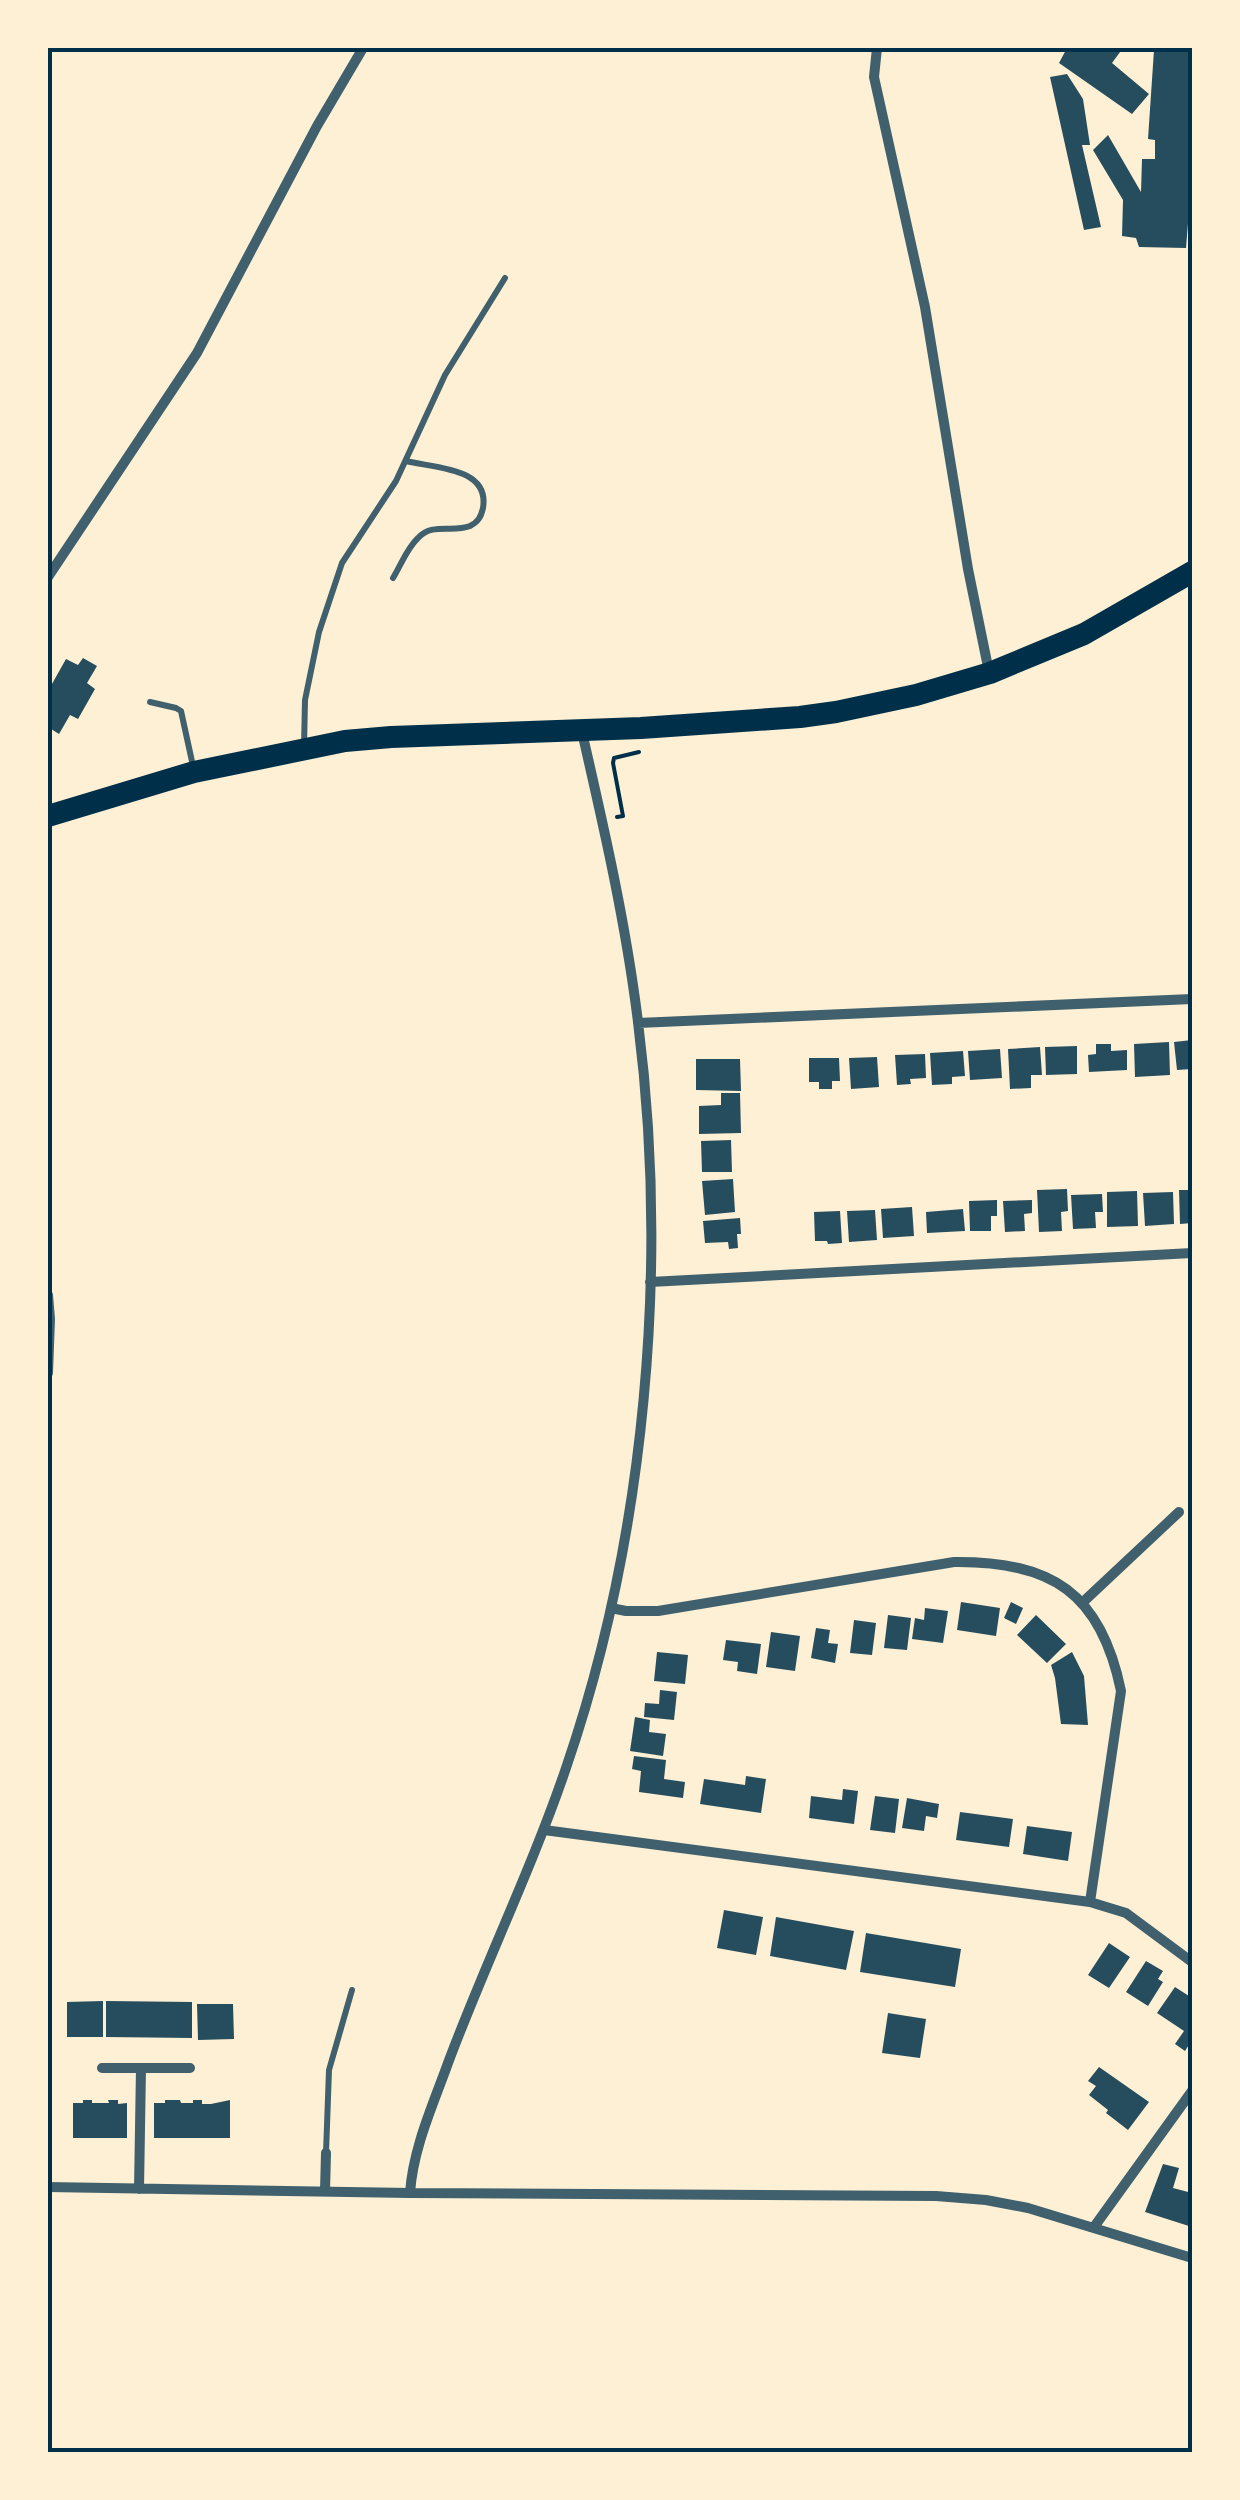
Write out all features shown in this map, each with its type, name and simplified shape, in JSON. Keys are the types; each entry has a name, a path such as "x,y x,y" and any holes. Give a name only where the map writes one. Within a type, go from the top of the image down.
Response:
{"highway":[{"path":"48,816 194,772 304,748 390,737 800,718 916,694 990,673 1084,634 1188,580"}],"street":[{"path":"48,577 197,353 316,126 363,48"},
{"path":"877,48 874,78 925,308 968,569 990,673"},
{"path":"410,2193 412,2173 447,2067 544,1830 585,1709 612,1608 639,1447 648,1345 649,1151 638,1023 622,920 582,731"},
{"path":"638,1023 1192,998"},
{"path":"650,1282 1192,1253"},
{"path":"48,1295 48,1374"},
{"path":"1082,1602 1180,1512"},
{"path":"612,1608 658,1611 954,1562 1021,1567 1051,1579 1082,1602 1102,1630 1114,1658 1120,1692 1090,1902"},
{"path":"544,1830 1090,1902 1126,1913 1192,1962"},
{"path":"102,2068 190,2068"},
{"path":"139,2189 141,2068"},
{"path":"1094,2228 1192,2091"},
{"path":"324,2191 326,2153"},
{"path":"48,2186 936,2196 986,2200 1192,2258"}],"lane":[{"path":"304,748 305,700 319,632 342,563 388,496 444,375 504,278"},
{"path":"394,578 418,538 429,530 460,529 474,524 480,519 483,505 481,489 474,479 406,461"},
{"path":"150,702 181,711 194,772"},
{"path":"326,2153 328,2070 352,1990"}],"path":[{"path":"603,819 623,816 614,758 645,752"}],"building":[{"path":"1067,48 1123,48 1112,63 1149,94 1132,114 1059,63"},
{"path":"1178,48 1192,48 1192,174 1186,248 1139,247 1136,238 1122,236 1123,200 1093,150 1108,135 1141,192 1142,159 1155,159 1155,140 1148,139 1154,50 1178,52"},
{"path":"1067,74 1083,99 1090,145 1082,145 1101,227 1084,230 1050,77"},
{"path":"83,658 97,666 87,683 95,689 78,719 70,715 59,734 48,727 48,691 66,659 78,665"},
{"path":"1192,1040 1192,1069 1177,1070 1174,1042"},
{"path":"1169,1042 1170,1075 1135,1077 1134,1044"},
{"path":"1096,1044 1111,1044 1111,1051 1127,1050 1127,1070 1089,1072 1088,1055 1096,1054"},
{"path":"1077,1046 1077,1074 1046,1075 1045,1047"},
{"path":"1040,1047 1042,1075 1031,1075 1031,1088 1010,1089 1008,1049"},
{"path":"1000,1049 1002,1078 970,1080 968,1051"},
{"path":"963,1051 965,1076 952,1077 952,1084 932,1085 930,1053"},
{"path":"925,1054 926,1078 897,1085 895,1055"},
{"path":"877,1057 879,1087 851,1089 849,1058"},
{"path":"809,1058 839,1058 840,1081 832,1081 832,1089 819,1089 819,1082 809,1082"},
{"path":"696,1059 740,1059 741,1091 696,1090"},
{"path":"721,1093 740,1093 741,1133 699,1134 699,1106 721,1105"},
{"path":"731,1140 732,1172 702,1172 701,1141"},
{"path":"733,1179 735,1212 705,1215 702,1181"},
{"path":"1067,1189 1068,1211 1061,1212 1062,1231 1039,1232 1037,1190"},
{"path":"1179,1190 1192,1190 1192,1223 1180,1224"},
{"path":"1137,1191 1138,1226 1107,1227 1107,1192"},
{"path":"1173,1192 1174,1224 1145,1226 1143,1193"},
{"path":"1102,1194 1103,1212 1095,1212 1096,1228 1073,1229 1071,1195"},
{"path":"997,1200 997,1216 991,1216 991,1231 970,1231 969,1201"},
{"path":"1032,1200 1032,1213 1024,1214 1025,1231 1005,1232 1003,1201"},
{"path":"912,1207 914,1236 883,1238 881,1209"},
{"path":"963,1209 965,1231 927,1233 926,1212"},
{"path":"875,1210 877,1240 849,1242 847,1211"},
{"path":"840,1211 842,1243 815,1241 814,1212"},
{"path":"740,1218 738,1248 729,1249 728,1242 705,1243 703,1221"},
{"path":"961,1602 1000,1608 996,1636 957,1630"},
{"path":"1011,1602 1023,1608 1016,1624 1004,1618"},
{"path":"925,1608 948,1611 943,1643 912,1639 915,1618 924,1620"},
{"path":"888,1615 911,1618 907,1650 884,1648"},
{"path":"1036,1615 1066,1644 1047,1663 1017,1635"},
{"path":"854,1620 876,1623 872,1655 850,1653"},
{"path":"816,1628 830,1630 828,1643 838,1644 835,1663 811,1658"},
{"path":"771,1632 800,1636 795,1671 766,1667"},
{"path":"726,1640 761,1644 757,1674 737,1671 738,1662 723,1660"},
{"path":"657,1652 688,1655 685,1684 654,1681"},
{"path":"1072,1652 1084,1676 1088,1725 1061,1724 1051,1665"},
{"path":"660,1690 677,1692 674,1720 644,1717 645,1703 659,1704"},
{"path":"635,1717 650,1720 649,1732 666,1734 663,1756 630,1751"},
{"path":"634,1756 666,1760 664,1779 685,1782 683,1798 639,1792 641,1771 632,1769"},
{"path":"746,1776 766,1779 761,1813 700,1804 704,1779 745,1785"},
{"path":"843,1789 858,1791 854,1824 809,1818 811,1796 842,1800"},
{"path":"875,1796 899,1799 895,1833 870,1830"},
{"path":"907,1798 939,1804 937,1818 926,1816 924,1831 902,1828"},
{"path":"960,1812 1013,1819 1009,1847 956,1840"},
{"path":"1027,1826 1072,1832 1068,1861 1023,1854"},
{"path":"724,1910 763,1917 756,1955 717,1948"},
{"path":"776,1917 854,1931 846,1970 770,1956"},
{"path":"866,1933 961,1949 955,1987 860,1972"},
{"path":"1109,1943 1130,1957 1109,1988 1088,1975"},
{"path":"1146,1961 1163,1971 1158,1979 1163,1982 1148,2006 1126,1992"},
{"path":"1175,1987 1192,1998 1192,2040 1185,2051 1175,2044 1184,2031 1157,2013"},
{"path":"103,2001 103,2037 67,2037 67,2002"},
{"path":"106,2001 192,2002 192,2038 106,2037"},
{"path":"197,2004 233,2004 234,2039 198,2040"},
{"path":"888,2013 926,2019 920,2058 882,2053"},
{"path":"1099,2067 1149,2102 1128,2130 1089,2095 1096,2086 1088,2081"},
{"path":"202,2100 202,2104 211,2104 230,2100 230,2138 154,2138 154,2103"},
{"path":"73,2103 127,2103 127,2138 73,2138"},
{"path":"1163,2164 1179,2168 1173,2188 1192,2193 1192,2227 1145,2212"}]}
